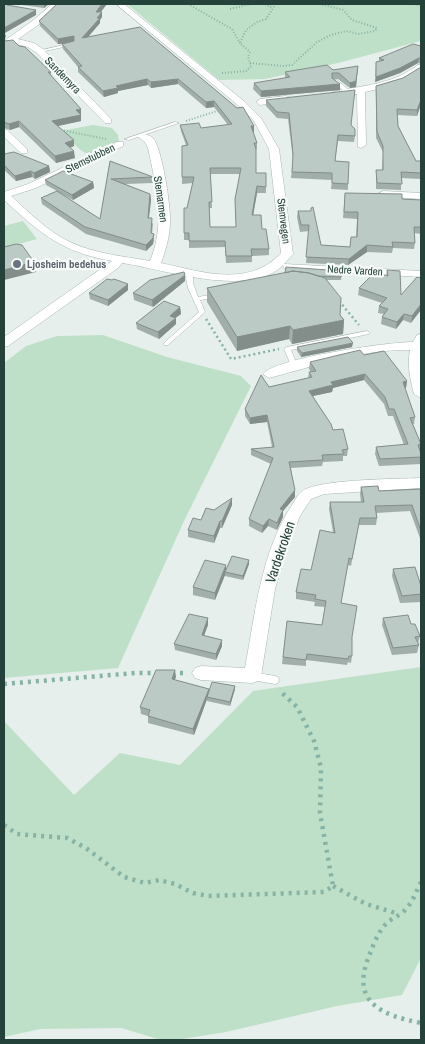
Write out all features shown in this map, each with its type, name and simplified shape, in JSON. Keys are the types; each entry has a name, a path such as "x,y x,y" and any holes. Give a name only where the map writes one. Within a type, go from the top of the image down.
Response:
{"street":[{"path":"4,45 56,4"},
{"name":"Stemvegen","path":"4,195 62,242 98,256 219,277 252,275 272,269 287,254 274,149 258,120 242,104 120,4"},
{"path":"38,11 47,13"},
{"name":"Sandemyra","path":"4,32 40,51 108,121"},
{"path":"328,94 361,91 417,76 421,67"},
{"path":"361,91 361,145"},
{"path":"260,102 299,98"},
{"path":"4,132 24,151"},
{"name":"Stemarmen","path":"142,136 149,140 153,148 165,211 164,244 154,265"},
{"name":"Stemstubben","path":"4,195 32,186 124,141"},
{"path":"375,194 421,196"},
{"path":"4,343 114,266 118,260"},
{"name":"Nedre Varden","path":"288,266 421,274"},
{"path":"269,374 294,365 385,346 420,343 414,357 415,374 421,394"},
{"name":"Vardekroken","path":"252,676 267,588 279,548 293,515 306,496 323,489 421,483"},
{"path":"201,673 252,676"}],"lane":[{"path":"40,51 72,44"},
{"path":"335,81 348,92"},
{"path":"124,141 178,123"},
{"path":"166,344 202,312 188,281 190,273"},
{"path":"197,299 226,294"},
{"path":"294,365 287,349 367,333"},
{"path":"252,676 275,680"}],"path":[{"path":"188,4 218,23 232,29 235,32 236,39 250,52 248,57 251,66 246,71 228,72 207,77"},
{"path":"230,9 251,4"},
{"path":"265,4 273,8"},
{"path":"240,43 246,30 257,22 266,19 276,4"},
{"path":"250,62 282,66 292,65 299,62 304,53 316,43 342,31 361,34 367,31 376,31 377,28 352,20 342,10 320,4"},
{"path":"414,4 421,6"},
{"path":"178,123 242,104"},
{"path":"56,129 124,141"},
{"path":"337,299 367,333"},
{"path":"213,330 231,359 274,349 287,349"},
{"path":"270,342 274,349"},
{"path":"4,684 135,673 201,673"},
{"path":"275,680 280,692 297,708 314,741 321,768 320,813 333,886"},
{"path":"4,825 17,834 67,838 86,848 124,877 145,884 159,880 176,884 193,893 208,896 324,892 333,886"},
{"path":"421,882 406,909 385,924 372,947 362,978 363,993 371,1004 387,1015 421,1023"},
{"path":"333,886 366,904 399,914"}],"green space":[{"path":"127,4 421,4 421,41 338,63 265,79 219,80"},
{"path":"93,125 112,128 118,135 119,143 98,152 87,153 77,147 61,131"},
{"path":"23,221 37,239 4,248 4,226"},
{"path":"103,335 167,357 241,376 251,386 184,521 118,668 4,678 4,363 26,346 57,336"},
{"path":"421,667 421,958 402,995 337,1006 226,1032 176,1040 161,1040 121,1028 40,1029 4,1037 4,721 74,795 120,753 180,765 253,691"}],"building":[{"path":"4,4 7,4 36,10 4,28"},
{"path":"57,4 102,4 96,12 102,12 97,18 100,18 82,38 140,27 237,108 243,107 254,126 251,126 257,143 254,143 256,149 256,173 266,173 266,187 257,186 252,215 261,215 262,229 266,229 269,249 251,249 252,256 226,256 225,241 189,241 189,233 184,233 184,208 187,208 194,177 182,177 182,146 188,145 180,125 199,123 201,128 232,124 214,101 206,102 178,79 151,82 147,79 103,91 78,67 82,66 62,44 74,41 74,36 58,39 39,21","holes":["210,168 241,168 235,199 236,227 210,227 209,202 212,202"]},
{"path":"13,40 19,46 25,47 51,72 48,72 81,109 76,110 81,115 52,121 74,140 65,143 74,151 55,156 19,121 9,124 4,122 4,41"},
{"path":"413,44 421,46 421,58 376,77 376,62 384,60 379,58"},
{"path":"327,65 333,70 358,66 356,81 350,83 339,73 332,73 332,78 340,84 261,91 254,83 290,77 285,72"},
{"path":"421,67 421,100 417,110 397,109 398,126 416,161 421,161 421,173 401,172 402,184 377,183 376,170 383,170 383,146 377,132 376,86 403,78"},
{"path":"355,90 351,125 355,129 355,136 338,135 335,161 349,162 348,184 332,183 332,173 292,172 293,154 289,113 277,112 266,100"},
{"path":"14,152 49,166 34,173 31,171 15,176 4,165 4,154"},
{"path":"110,161 153,177 111,179 150,194 148,218 152,218 151,233 154,234 153,238 146,245 85,227 41,198 57,191 100,219"},
{"path":"63,171 93,182 72,195 45,180"},
{"path":"345,193 402,194 402,199 421,200 421,227 414,227 415,243 392,242 393,247 367,245 349,259 306,257 309,225 301,225 298,211 311,211 313,207 321,245 350,247 351,237 357,237 358,212 344,212"},
{"path":"16,244 22,245 34,262 4,270 4,247"},
{"path":"286,267 342,271 341,277 318,276 293,271 285,273"},
{"path":"387,270 400,271 401,295 417,277 421,278 421,304 412,316 404,314 397,322 382,317 388,309 379,306 387,298 359,288 375,272 388,276"},
{"path":"293,271 325,278 341,298 340,315 344,320 293,330 290,326 237,337 207,288"},
{"path":"184,272 185,275 152,300 133,293 150,280"},
{"path":"107,279 114,279 128,284 108,300 89,293"},
{"path":"164,301 180,307 170,316 176,318 158,332 136,323"},
{"path":"348,337 353,343 302,353 297,347"},
{"path":"360,350 364,355 384,351 407,381 403,382 415,417 410,418 421,444 418,445 421,457 380,459 376,447 408,444 394,409 389,409 385,397 365,374 331,382 333,385 309,391 333,430 343,429 348,449 342,450 344,454 322,455 323,460 289,462 295,490 280,509 283,510 277,523 269,519 263,526 249,519 273,458 251,449 274,447 267,415 250,418 245,409 261,375 269,387 312,377 309,372 316,371 310,362"},
{"path":"378,486 379,491 421,489 421,531 412,505 375,506 377,518 360,518 352,559 349,558 341,603 357,606 352,637 352,656 349,656 348,659 307,654 306,660 283,657 287,621 322,625 326,601 315,599 316,595 296,592 301,569 311,570 320,530 335,533 330,502 364,502 361,487"},
{"path":"232,498 214,536 188,530 193,518 201,520 206,508 214,510"},
{"path":"232,556 249,560 243,576 225,572"},
{"path":"205,560 226,565 215,593 193,587"},
{"path":"415,567 421,586 421,594 402,596 393,569"},
{"path":"189,614 208,618 202,635 222,640 216,654 174,644"},
{"path":"408,615 411,624 415,624 420,636 415,637 419,645 393,648 383,618"},
{"path":"156,670 175,670 172,679 209,689 193,729 148,716 150,710 140,707"},
{"path":"212,682 235,686 230,702 207,697"}],"place":[{"name":"Ljosheim bedehus","path":"17,264"}]}
